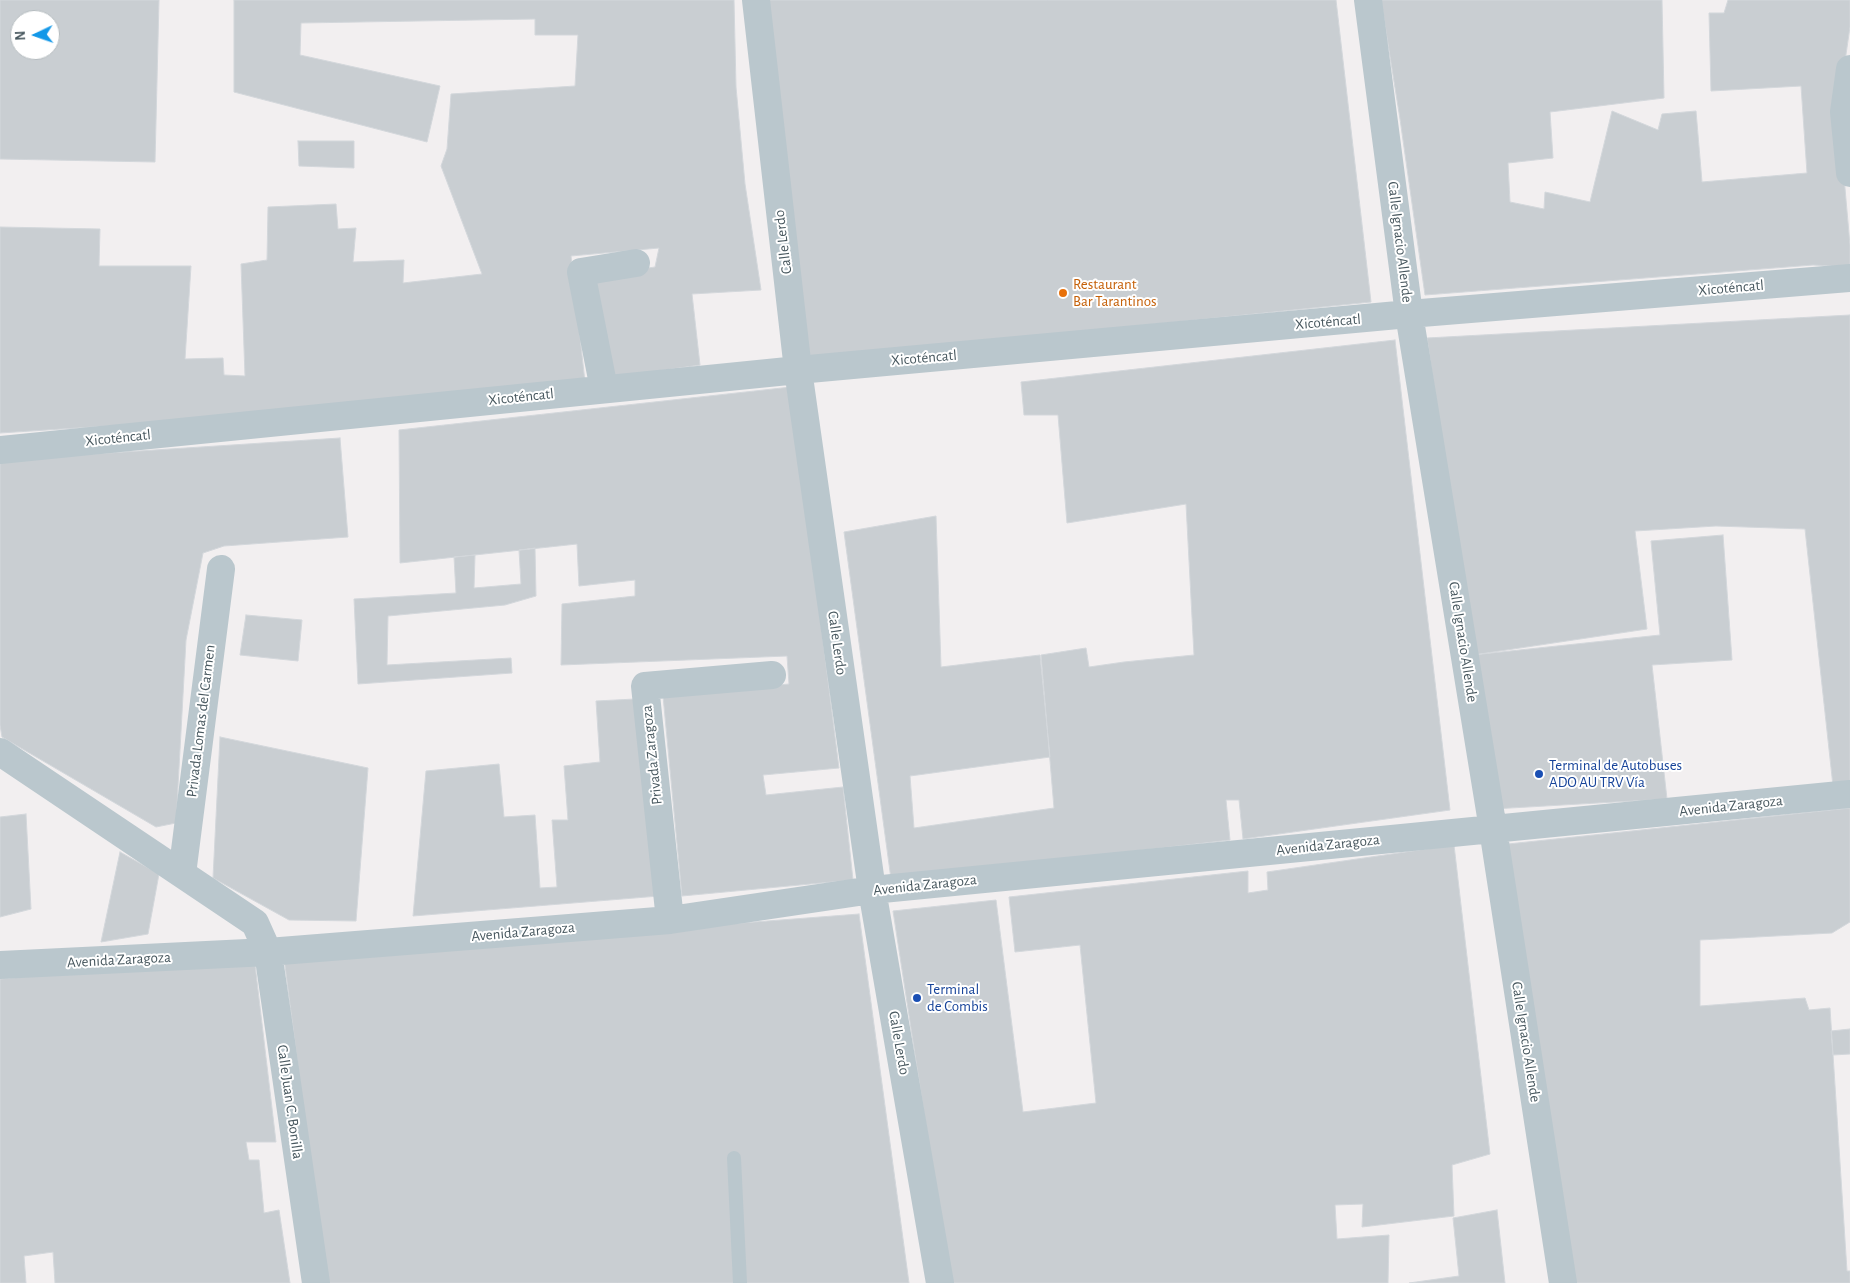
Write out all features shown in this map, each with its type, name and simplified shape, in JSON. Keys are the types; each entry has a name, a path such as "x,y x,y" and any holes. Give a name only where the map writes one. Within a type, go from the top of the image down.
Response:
{"street":[{"name":"Calle Lerdo","path":"756,0 798,370 872,890 940,1283"},
{"name":"Calle Ignacio Allende","path":"1368,0 1409,314 1493,828 1563,1283"},
{"path":"1850,69 1844,112 1850,173"},
{"path":"604,389 581,272 636,263"},
{"name":"Xicoténcatl","path":"0,450 798,370 1409,314 1850,278"},
{"name":"Privada Lomas del Carmen","path":"182,874 221,569"},
{"name":"Privada Zaragoza","path":"670,920 645,686 772,675"},
{"path":"0,752 182,874"},
{"name":"Avenida Zaragoza","path":"0,965 268,952 670,920 872,890 1850,794"},
{"name":"Calle Juan C. Bonilla","path":"182,874 255,923 268,952 316,1283"}],"lane":[{"path":"734,1158 740,1283"}],"building":[{"path":"0,0 159,0 155,162 0,159"},
{"path":"234,0 734,0 736,87 745,184 761,290 692,294 700,365 607,378 594,276 655,267 659,248 571,256 585,382 341,411 0,433 0,227 100,229 99,266 191,266 185,359 223,358 224,375 245,376 241,264 267,260 268,207 336,204 338,229 356,228 353,262 404,260 403,283 482,274 441,166 447,149 451,94 575,86 578,35 535,35 535,19 301,23 300,55 440,86 427,142 234,92"},
{"path":"760,0 1336,0 1371,302 804,360"},
{"path":"1381,0 1662,0 1664,98 1550,112 1553,158 1508,163 1510,202 1544,209 1545,192 1590,202 1612,111 1658,130 1662,114 1696,111 1702,182 1807,173 1801,86 1711,91 1709,13 1724,13 1728,0 1850,0 1850,27 1838,109 1850,245 1850,267 1813,265 1425,295"},
{"path":"298,141 354,141 354,168 299,166"},
{"path":"1850,315 1850,784 1833,786 1805,529 1716,526 1635,531 1647,629 1473,655 1427,338"},
{"path":"1395,340 1450,810 1243,839 1239,800 1226,800 1230,840 891,879 844,532 936,516 941,667 1040,655 1048,732 1041,655 1086,648 1089,667 1194,655 1186,504 1067,523 1058,415 1024,415 1021,382","holes":["1050,757 1054,808 914,828 910,776"]},
{"path":"791,387 839,768 763,775 766,795 843,787 853,880 682,896 663,696 789,684 787,656 561,665 562,604 635,596 635,580 579,586 577,544 400,563 399,430"},
{"path":"340,438 348,537 224,546 203,553 186,640 176,823 156,827 2,737 0,725 0,460"},
{"path":"1723,535 1732,660 1652,665 1667,799 1493,809 1473,655 1660,635 1651,541"},
{"path":"535,548 536,596 505,605 388,616 387,665 511,658 512,673 358,684 354,599 456,593 454,557 475,555 474,588 521,584 519,550"},
{"path":"246,615 302,620 298,661 240,655"},
{"path":"635,699 659,896 413,916 426,771 499,764 504,817 535,815 540,888 557,887 552,820 568,820 564,766 600,762 596,701"},
{"path":"220,737 368,768 356,921 289,920 213,878"},
{"path":"1850,808 1850,922 1832,933 1700,940 1700,1006 1805,998 1809,1010 1830,1008 1847,1271 1850,1271 1850,1283 1565,1283 1508,844"},
{"path":"26,814 31,909 0,917 0,817"},
{"path":"1454,845 1490,1154 1452,1165 1454,1216 1362,1227 1363,1204 1335,1205 1337,1239 1389,1235 1388,1283 950,1283 893,911 996,900 1023,1112 1096,1103 1080,945 1015,952 1009,897 1248,871 1248,893 1268,890 1267,872"},
{"path":"120,852 159,874 148,934 101,942"},
{"path":"859,914 909,1283 326,1283 284,958"},
{"path":"254,956 276,1142 246,1142 249,1160 259,1160 264,1213 279,1210 290,1283 55,1283 53,1252 24,1256 26,1283 0,1283 0,979"},
{"path":"1850,1029 1850,1054 1833,1055 1831,1031"},
{"path":"1497,1210 1505,1283 1409,1283 1459,1276 1453,1218"}],"place":[{"name":"Restaurant Bar Tarantinos","path":"1063,293"},
{"name":"Terminal de Autobuses ADO AU TRV Vía","path":"1539,774"},
{"name":"Terminal de Combis","path":"917,998"}]}
